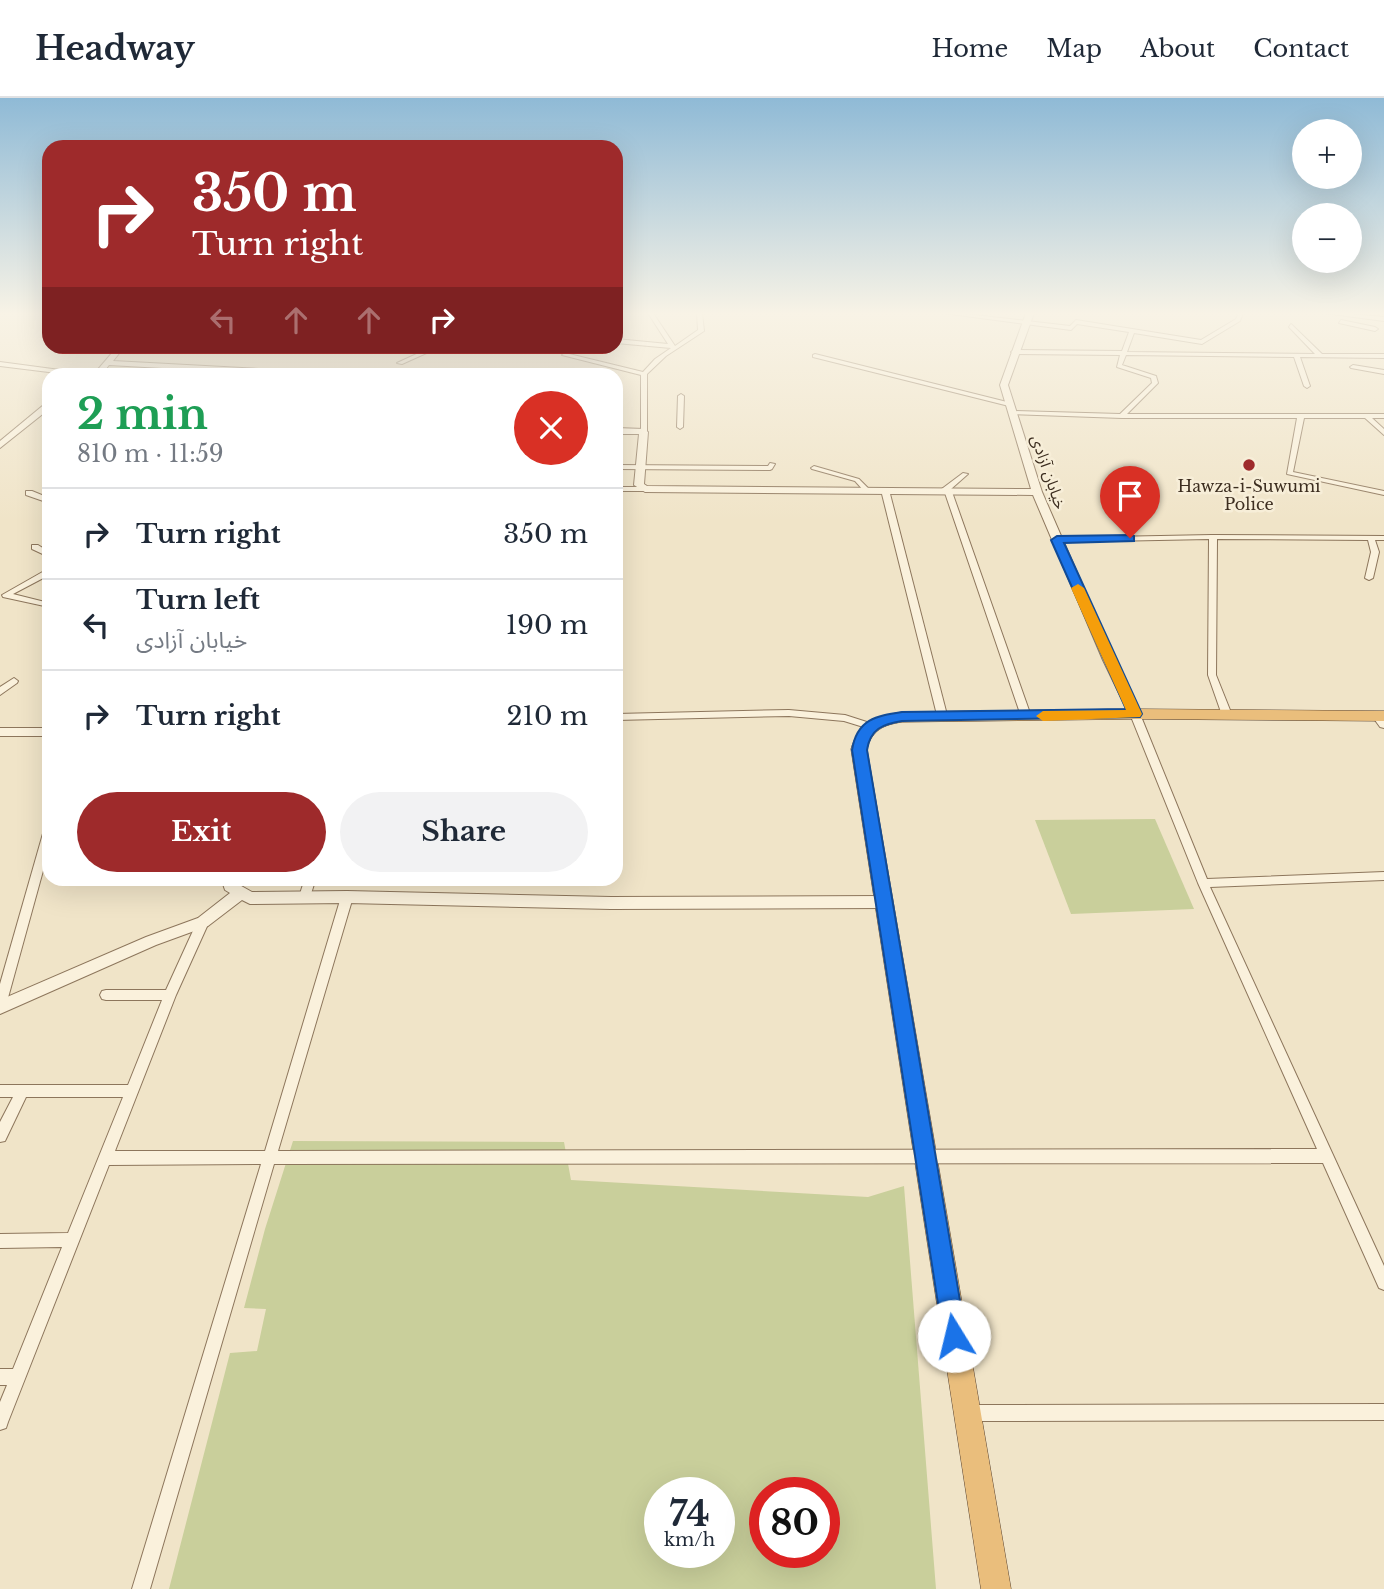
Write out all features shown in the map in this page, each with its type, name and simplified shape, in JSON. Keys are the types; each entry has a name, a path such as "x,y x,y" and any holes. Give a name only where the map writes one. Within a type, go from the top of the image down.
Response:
{"highway":[{"path":"996,1589 859,750 862,736 878,720 942,715 1135,714 1382,719"}],"street":[{"path":"644,383 644,432 639,485 645,489"},
{"path":"915,383 1011,408 1122,416 1384,416"},
{"name":"خیابان آزادی","path":"1005,383 1037,492 1135,714"},
{"path":"1122,416 1154,383"},
{"path":"680,427 681,396"},
{"path":"0,445 42,411"},
{"path":"1301,415 1289,473 1384,493"},
{"path":"1367,416 1384,433"},
{"path":"623,431 644,432"},
{"path":"623,467 770,468 772,464"},
{"path":"814,468 857,480 866,490"},
{"path":"945,491 964,474"},
{"path":"623,489 1037,492"},
{"path":"885,491 942,715"},
{"path":"945,491 1026,716"},
{"path":"29,493 42,498"},
{"path":"1213,537 1212,675 1227,715"},
{"path":"1369,579 1375,552 1371,538"},
{"path":"1057,540 1384,538"},
{"path":"35,547 42,551"},
{"path":"42,576 6,595 42,604"},
{"path":"0,692 14,681"},
{"path":"623,717 789,713 845,718 870,726"},
{"path":"1135,714 1202,883 1384,1283"},
{"path":"0,732 42,732"},
{"path":"0,1006 42,855"},
{"path":"1202,883 1384,876"},
{"path":"230,886 250,898 347,897 611,903 883,902"},
{"path":"305,897 308,886"},
{"path":"0,1006 151,941 203,922 240,894"},
{"path":"141,1589 347,897"},
{"path":"0,1422 170,995 203,922"},
{"path":"106,995 170,995"},
{"path":"0,1136 23,1090"},
{"path":"0,1091 132,1091"},
{"path":"105,1158 1326,1156"},
{"path":"0,1241 72,1240"},
{"path":"0,1377 18,1377"},
{"path":"967,1413 1384,1412"}],"green space":[{"path":"1155,819 1194,909 1071,914 1035,820"},
{"path":"293,1141 564,1142 571,1180 868,1197 904,1186 936,1589 169,1589 230,1353 257,1351 266,1309 244,1308"}],"slow traffic":[{"path":"1043,716 1135,714 1078,588"}],"place":[{"name":"Hawza-i-Suwumi Police","path":"1249,465"}],"route":[{"path":"954,1336 859,750 862,736 878,720 902,717 1135,714 1057,540 1130,538"}]}
